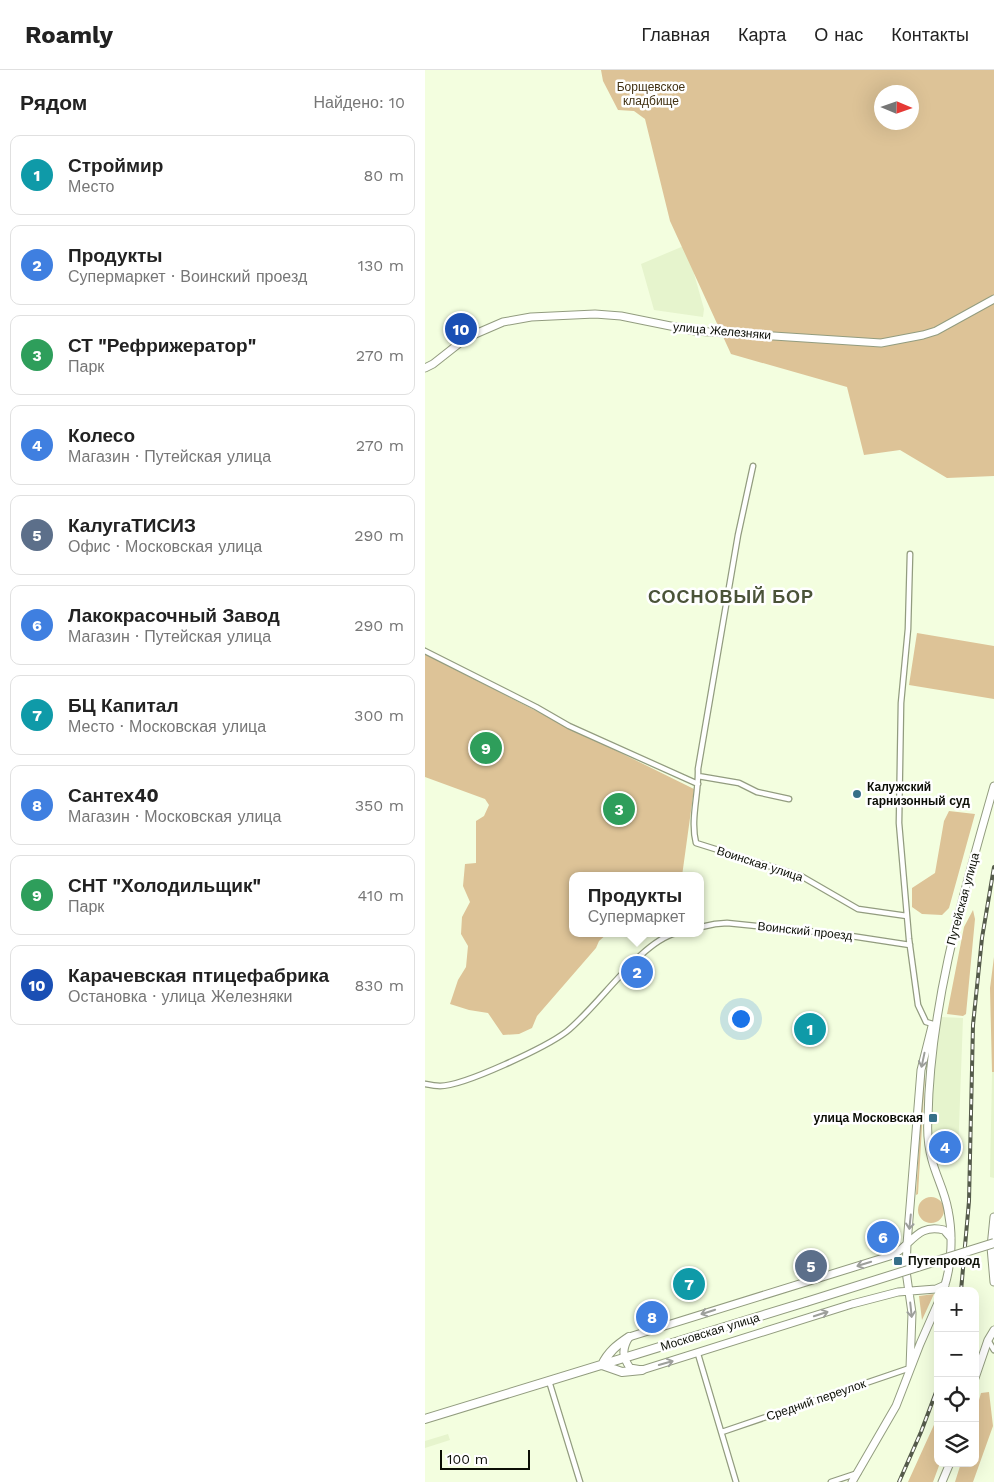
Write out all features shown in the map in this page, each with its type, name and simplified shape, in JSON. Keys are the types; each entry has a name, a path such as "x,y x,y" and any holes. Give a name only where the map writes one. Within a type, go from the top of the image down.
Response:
{"main road":[{"name":"Московская улица","path":"425,1419 994,1243"},
{"path":"629,1337 607,1354 602,1365 622,1372 642,1370"}],"street":[{"name":"улица Железняки","path":"425,368 433,364 465,338 503,322 531,317 595,314 621,316 695,331 881,343 915,338 936,331 994,299"},
{"path":"425,651 536,707 569,726 698,784 698,770 737,545 753,466"},
{"path":"910,554 908,629 901,703 899,823 910,945 918,1005 925,1022 933,1024"},
{"path":"698,776 739,783 757,792 789,799"},
{"name":"Воинская улица","path":"698,784 693,830 696,843 801,876 858,909 907,916"},
{"name":"Путейская улица","path":"944,1287 949,1271 951,1238 948,1210 932,1161 928,1137 930,1074 937,1014 945,970 994,786"},
{"name":"Воинский проезд","path":"704,926 727,923 838,934 910,945"},
{"path":"425,1084 441,1086 458,1082 503,1065 567,1032 645,953 665,937"},
{"name":"Путейская улица","path":"910,1368 912,1313 906,1271 907,1244 921,1070 937,1014"},
{"path":"994,1217 991,1246 994,1282"},
{"path":"934,1289 908,1291 852,1304 698,1354 642,1370 629,1368 623,1358 623,1347 629,1337 893,1255 914,1236 929,1229 944,1230 951,1238"},
{"name":"Путейская улица","path":"852,1482 895,1406 934,1312"},
{"path":"975,1377 993,1329"},
{"path":"988,1340 994,1350"},
{"path":"698,1354 737,1482"},
{"name":"Средний переулок","path":"722,1432 910,1368"},
{"path":"549,1381 580,1482"},
{"path":"942,1482 948,1467"},
{"path":"831,1482 858,1473"}],"shaded area":[{"path":"686,245 704,309 703,317 654,310 641,264"},
{"path":"941,1017 963,1018 958,1154 934,1155 931,1130 934,1075"},
{"path":"992,1072 994,1072 994,1178 990,1177"},
{"path":"448,1434 450,1440 425,1448 425,1441"}],"green space":[{"name":"Борщевское кладбище","path":"601,70 994,70 994,476 947,478 900,450 864,455 847,387 731,354 670,221 645,119 634,111 618,110 603,81"},
{"path":"917,633 994,646 994,699 909,685"},
{"path":"425,654 694,789 683,872 569,872 569,937 604,937 537,1016 532,1028 519,1034 503,1035 488,1013 450,1004 458,980 466,967 468,946 461,934 462,917 470,902 463,886 465,864 476,863 476,821 484,816 489,805 485,799 425,777"},
{"path":"949,811 975,814 949,908 942,915 922,914 912,907 912,888 935,873 944,821"},
{"path":"973,910 975,919 966,1014 963,1016 947,1014 964,927"},
{"path":"994,957 994,1072 992,1072 990,988"},
{"path":"925,1076 918,1194 916,1195 923,1081"},
{"path":"931,1197 940,1201 944,1210 940,1219 931,1223 922,1219 918,1210 922,1201"},
{"path":"934,1294 922,1320 919,1296"},
{"path":"989,1392 993,1426 979,1465 979,1400 981,1393"},
{"path":"934,1425 934,1467 939,1467 933,1482 908,1482"},
{"path":"960,1467 978,1467 973,1482 955,1482"}],"railway":[{"path":"961,1287 969,1201 973,1025 982,938 994,867"},
{"path":"899,1482 934,1398"}],"place":[{"name":"Карачевская птицефабрика","path":"461,329"},
{"name":"СНТ \"Холодильщик\"","path":"486,748"},
{"name":"Калужский гарнизонный суд","path":"857,794"},
{"name":"СТ \"Рефрижератор\"","path":"619,809"},
{"name":"Продукты","path":"637,972"},
{"name":"Строймир","path":"810,1029"},
{"name":"улица Московская","path":"933,1118"},
{"name":"Колесо","path":"945,1147"},
{"name":"Лакокрасочный Завод","path":"883,1237"},
{"name":"Путепровод","path":"898,1261"},
{"name":"КалугаТИСИЗ","path":"811,1266"},
{"name":"БЦ Капитал","path":"689,1284"},
{"name":"Сантех40","path":"652,1317"}],"district":[{"name":"СОСНОВЫЙ БОР","path":"731,597"}]}
